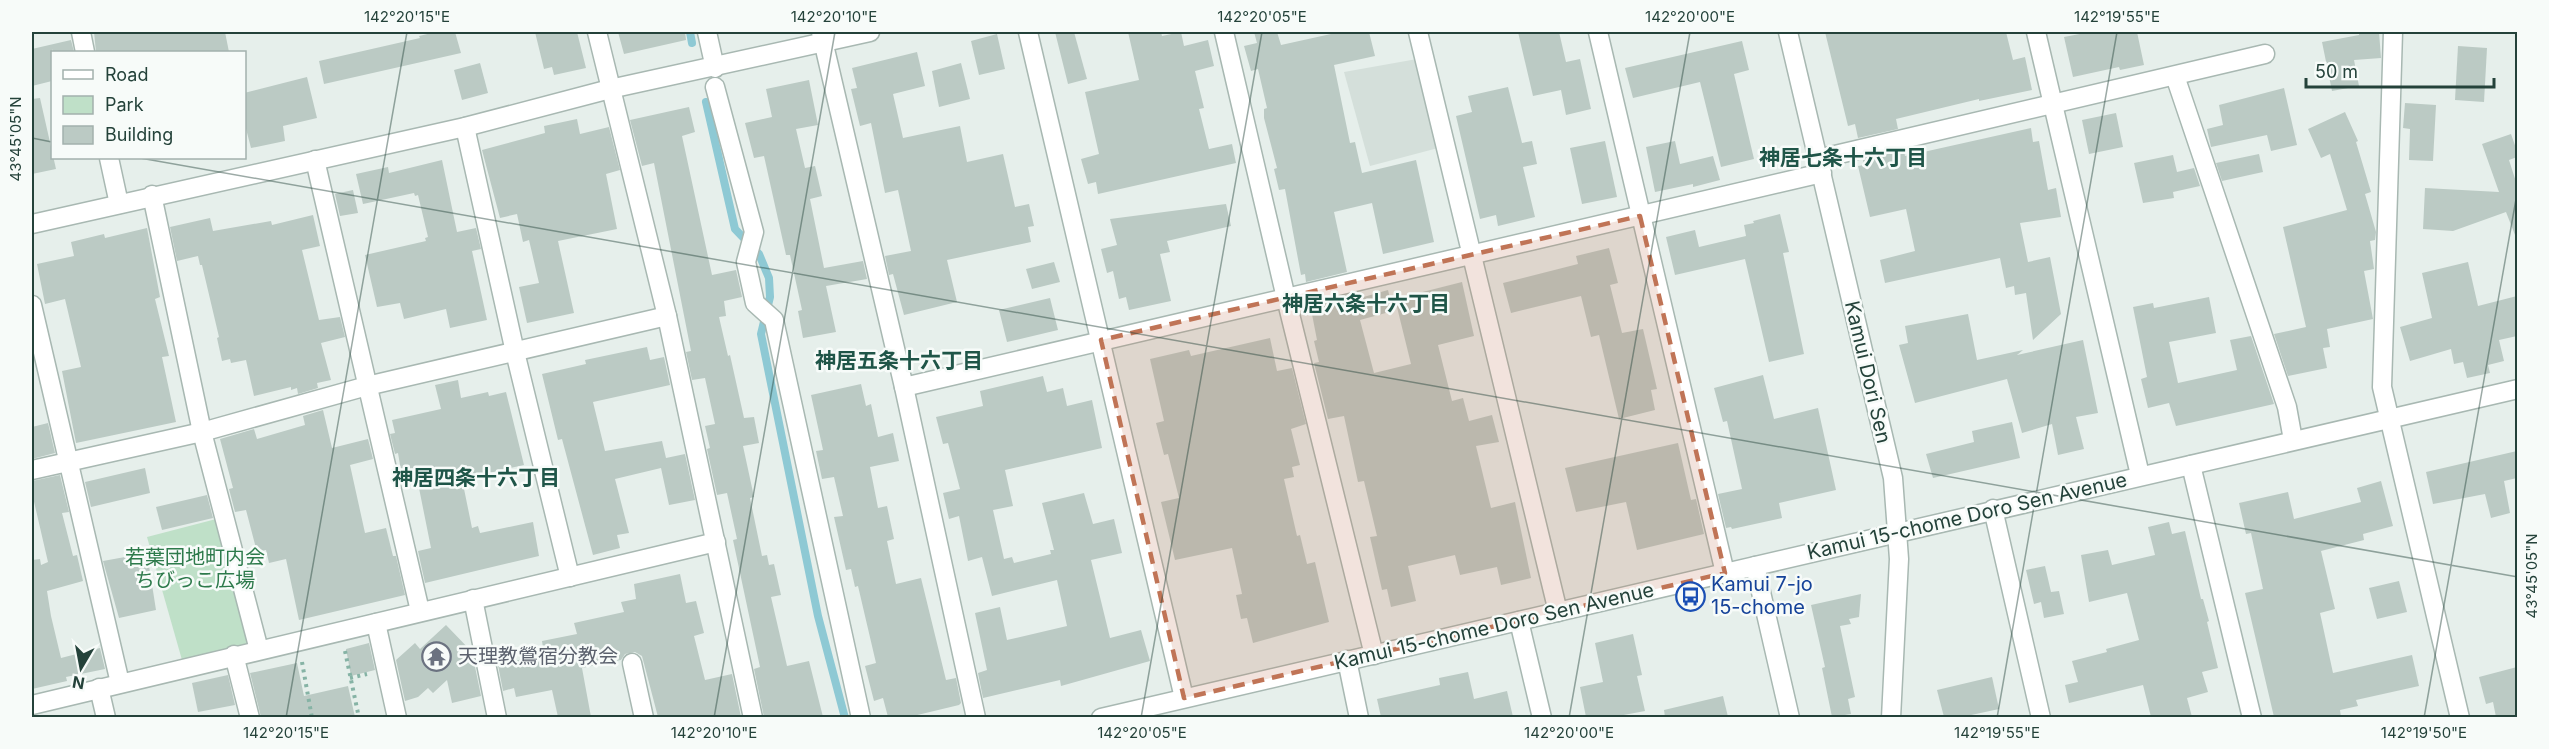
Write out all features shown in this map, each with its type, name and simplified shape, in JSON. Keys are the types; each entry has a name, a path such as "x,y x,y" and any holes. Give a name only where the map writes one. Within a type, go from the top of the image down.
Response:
{"street":[{"path":"81,32 85,51"},
{"path":"597,32 667,316 753,717"},
{"path":"707,32 715,68"},
{"path":"32,224 152,195 465,127 610,89 715,68 822,37 870,32"},
{"path":"1028,32 1184,698"},
{"path":"1224,32 1286,298 1374,655"},
{"path":"1418,32 1558,612"},
{"path":"1598,32 1725,573"},
{"name":"Kamui Dori Sen","path":"1788,32 1893,478 1898,532 1898,612 1892,717"},
{"path":"2036,32 2140,475"},
{"path":"2393,32 2382,387 2460,717"},
{"path":"822,37 904,387 976,717"},
{"path":"904,387 1640,216 2054,105 2265,54"},
{"path":"2175,76 2287,407 2293,440"},
{"path":"715,87 754,232 746,262 755,303 774,320 861,717"},
{"path":"465,127 515,352 570,577"},
{"path":"109,159 119,204"},
{"path":"315,160 420,611"},
{"path":"152,195 201,432 259,650"},
{"path":"32,305 120,683"},
{"path":"32,471 201,432 367,386 667,316"},
{"name":"Kamui 15-chome Doro Sen Avenue","path":"1101,717 1142,713 1184,698 2517,389"},
{"path":"2192,465 2252,717"},
{"path":"1993,509 2041,717"},
{"path":"32,705 234,655 716,542"},
{"path":"1755,566 1790,717"},
{"path":"473,599 497,717"},
{"path":"1519,621 1542,717"},
{"path":"376,623 398,717"},
{"path":"234,655 250,717"},
{"path":"1347,660 1359,717"},
{"path":"632,663 644,717"},
{"path":"99,688 106,717"}],"path":[{"path":"343,645 359,717"},
{"path":"301,654 312,717"}],"highlighted area":[{"path":"1640,216 1725,573 1184,698 1101,340"}],"shaded area":[{"path":"1417,59 1438,148 1370,166 1344,72"}],"green space":[{"name":"若葉団地町内会 ちびっこ広場","path":"220,518 255,646 184,667 147,537"}],"building":[{"path":"94,32 225,32 229,51 96,51"},
{"path":"436,32 455,32 461,53 324,84 319,61 420,38 419,36"},
{"path":"535,32 577,32 586,68 554,75 552,67 544,69"},
{"path":"618,32 685,32 686,40 624,54"},
{"path":"1055,32 1074,32 1087,79 1068,84"},
{"path":"1128,32 1161,32 1162,36 1181,32 1184,46 1208,40 1214,66 1195,71 1204,108 1199,109 1209,149 1232,144 1236,163 1098,194 1096,182 1088,184 1081,159 1099,154 1085,92 1139,80"},
{"path":"1254,32 1277,32 1281,45 1340,32 1369,32 1375,56 1334,65 1350,143 1355,142 1362,173 1416,160 1434,242 1383,254 1372,203 1334,212 1347,272 1306,282 1305,274 1301,275 1285,189 1279,190 1274,169 1277,168 1264,118 1264,109 1267,108 1258,69 1251,71 1244,46 1257,43"},
{"path":"1518,32 1559,32 1566,62 1580,59 1591,109 1566,115 1561,90 1533,96"},
{"path":"1825,32 2006,32 2013,60 2025,57 2032,90 1979,101 1979,99 1896,119 1898,129 1858,138 1855,124 1848,126"},
{"path":"2090,32 2137,32 2144,65 2120,70 2119,67 2073,77 2064,37"},
{"path":"2359,32 2379,32 2381,58 2354,60 2359,86 2332,91 2322,42 2359,35"},
{"path":"997,34 1005,69 979,75 971,41"},
{"path":"71,40 74,51 53,51 52,49 51,81 32,86 32,49"},
{"path":"1742,41 1749,70 1734,74 1754,159 1721,167 1700,82 1633,98 1625,68"},
{"path":"2458,46 2487,48 2484,102 2455,100"},
{"path":"917,52 925,86 893,94 903,138 960,126 967,162 1003,154 1015,207 1029,204 1034,226 1028,227 1031,242 947,260 957,302 904,315 893,274 889,275 885,256 911,251 898,190 885,193 871,123 860,126 851,89 857,88 852,68"},
{"path":"480,63 488,93 462,100 454,70"},
{"path":"961,63 970,99 939,107 932,71"},
{"path":"307,77 317,118 283,126 285,141 251,148 246,129 246,92"},
{"path":"809,80 818,125 796,129 805,168 815,166 822,196 810,199 824,268 863,261 867,279 826,286 836,332 803,338 798,311 802,310 790,255 786,255 764,156 754,158 745,123 772,117 766,89"},
{"path":"1508,87 1522,143 1532,141 1537,164 1523,167 1535,217 1498,226 1496,215 1480,219 1456,116 1472,112 1468,96"},
{"path":"2284,88 2297,145 2271,151 2267,135 2211,147 2207,129 2223,125 2219,105"},
{"path":"40,98 51,147 51,159 54,159 56,169 32,174 32,99"},
{"path":"2405,103 2436,105 2433,161 2409,160 2410,129 2403,128"},
{"path":"689,107 695,132 682,136 712,275 736,270 742,297 724,301 726,316 719,317 744,418 754,417 759,443 743,446 754,497 750,498 762,556 767,555 769,565 774,564 781,595 771,597 787,666 809,661 823,717 764,717 754,669 760,667 733,540 737,539 727,493 717,495 707,449 710,448 705,426 715,424 705,378 692,380 686,352 691,351 654,163 642,166 630,120"},
{"path":"2345,112 2358,141 2356,142 2371,192 2365,194 2376,232 2375,240 2370,241 2374,269 2364,271 2373,319 2327,329 2330,347 2323,348 2327,368 2288,376 2274,334 2306,327 2283,227 2347,210 2330,154 2321,158 2308,129"},
{"path":"2116,113 2123,147 2089,154 2082,120"},
{"path":"577,119 580,134 609,127 620,170 606,174 617,229 558,241 574,313 527,323 519,287 539,283 529,240 523,242 517,214 500,218 482,150 545,133 544,126"},
{"path":"2031,128 2033,142 2039,141 2048,190 2056,188 2061,217 2020,223 2028,262 2050,257 2061,314 2033,340 2026,293 2015,295 2014,286 2006,288 2000,258 1885,283 1880,260 1915,251 1906,209 1870,217 1858,166 1864,165 1863,160 1904,150 1905,156"},
{"path":"2511,134 2517,151 2517,157 2509,160 2517,185 2517,235 2515,235 2506,212 2453,231 2423,229 2425,188 2499,192 2482,144"},
{"path":"1605,141 1617,197 1582,204 1570,148"},
{"path":"1675,141 1680,164 1713,156 1720,180 1693,187 1693,184 1655,192 1646,147"},
{"path":"2259,154 2263,172 2222,181 2216,163"},
{"path":"2173,155 2177,172 2194,168 2200,186 2173,192 2174,198 2143,203 2134,163"},
{"path":"442,160 457,232 476,228 481,249 472,251 487,320 450,328 446,309 404,319 400,303 377,307 365,255 426,241 425,238 428,237 418,195 415,196 414,193 363,204 356,174 388,167 389,173"},
{"path":"353,190 358,213 340,216 335,194"},
{"path":"1226,204 1231,226 1167,241 1170,252 1160,254 1171,301 1129,310 1126,297 1119,299 1113,271 1107,273 1101,249 1117,245 1110,219"},
{"path":"1780,214 1789,252 1783,253 1804,354 1769,362 1745,259 1675,275 1666,237 1695,230 1699,247 1746,236 1744,225"},
{"path":"313,215 320,246 302,250 319,320 340,317 345,337 321,343 331,380 317,383 318,388 298,394 297,388 291,390 291,387 254,396 246,360 231,363 230,359 222,361 217,338 219,337 202,265 200,265 198,256 177,261 170,227 210,218 213,231 271,221 272,225"},
{"path":"147,228 160,297 155,299 169,356 162,357 176,422 76,443 62,371 81,367 65,299 45,304 37,264 74,256 71,242 104,234 105,238"},
{"path":"1609,248 1618,283 1610,285 1622,333 1643,329 1657,389 1651,390 1655,410 1619,419 1599,335 1591,337 1581,296 1511,313 1503,283 1578,264 1576,256"},
{"path":"1054,262 1060,282 1032,289 1026,269"},
{"path":"2468,262 2478,306 2517,296 2517,336 2499,340 2504,361 2488,365 2490,373 2467,378 2463,362 2454,364 2451,349 2410,361 2400,327 2432,318 2422,273"},
{"path":"1462,282 1474,336 1438,345 1452,401 1463,398 1469,421 1492,415 1499,442 1476,446 1491,508 1515,502 1531,578 1501,585 1497,567 1460,575 1455,555 1408,566 1416,601 1391,607 1387,589 1382,590 1370,537 1377,536 1364,481 1358,482 1344,416 1328,419 1314,363 1319,362 1310,304 1352,294 1353,300 1388,290 1393,311 1360,320 1374,373 1411,364 1395,299"},
{"path":"2209,297 2216,333 2169,342 2178,383 2237,370 2230,340 2251,336 2274,404 2176,426 2169,403 2148,408 2141,379 2147,377 2133,307 2153,303 2154,308"},
{"path":"1050,298 1058,330 1007,342 999,310"},
{"path":"1968,314 1977,360 2023,350 2017,355 2083,340 2098,413 2076,417 2084,449 2058,455 2052,424 2022,433 2007,379 1915,403 1899,345 1908,343 1905,326"},
{"path":"1270,338 1277,371 1292,368 1306,424 1291,429 1300,465 1292,467 1294,477 1284,479 1297,536 1300,535 1307,564 1315,562 1329,622 1253,643 1247,618 1241,619 1236,595 1242,594 1232,548 1175,560 1161,502 1179,498 1168,454 1164,455 1156,423 1164,421 1150,359 1189,350 1191,356"},
{"path":"647,347 650,360 664,357 670,385 593,402 605,451 662,441 666,458 685,454 695,500 669,505 661,468 615,479 629,533 617,535 620,548 593,555 562,439 558,440 542,374 586,364 585,360"},
{"path":"1763,375 1774,419 1818,408 1836,490 1779,503 1782,518 1732,529 1731,527 1726,528 1718,494 1742,489 1727,421 1723,422 1714,388"},
{"path":"1043,376 1047,392 1063,388 1067,406 1092,400 1102,448 1005,470 1013,506 993,510 1004,559 1012,557 1014,563 1051,554 1050,550 1054,550 1042,503 1084,493 1093,524 1114,519 1122,553 1091,560 1110,638 1141,630 1150,661 1061,686 1060,680 983,698 978,673 987,670 975,613 1000,607 1007,640 1067,626 1057,580 992,596 982,557 968,561 959,516 949,519 943,493 960,489 948,443 943,444 936,417 983,406 980,391"},
{"path":"458,380 461,398 488,392 489,396 506,392 524,465 462,479 472,528 478,526 480,533 533,522 539,556 425,583 418,551 431,548 415,468 401,471 398,453 395,454 390,434 395,433 392,420 441,409 435,385"},
{"path":"861,384 866,406 871,404 878,437 893,433 899,461 870,467 878,508 887,506 894,539 887,541 896,584 921,578 946,680 956,678 961,703 909,717 888,717 883,698 874,701 865,666 876,663 858,586 855,587 851,569 846,570 834,517 843,516 834,477 822,479 816,451 823,450 811,395"},
{"path":"323,410 332,448 368,439 373,459 350,465 365,533 386,528 393,556 396,556 405,595 299,620 286,559 269,563 266,550 257,552 246,510 235,512 229,489 233,488 220,439 254,429 257,439 305,425 303,416"},
{"path":"2012,422 2020,458 1933,478 1926,454 1974,442 1972,431"},
{"path":"48,423 55,453 32,459 32,427"},
{"path":"1678,443 1691,500 1696,499 1704,534 1637,550 1626,502 1576,512 1565,468"},
{"path":"2517,451 2517,478 2504,481 2510,513 2491,518 2485,494 2433,504 2426,472"},
{"path":"145,468 150,493 91,507 85,482"},
{"path":"60,475 69,512 62,513 73,556 77,555 83,581 47,591 51,616 61,658 100,648 105,669 66,677 67,681 32,689 32,560 40,559 41,565 48,562 32,493 32,481"},
{"path":"2381,481 2393,526 2363,534 2364,540 2321,551 2335,609 2320,613 2333,673 2412,655 2419,686 2356,700 2358,706 2340,710 2341,717 2274,717 2245,593 2263,589 2251,533 2246,534 2239,503 2288,492 2294,519 2361,502 2357,488"},
{"path":"207,495 213,518 162,530 156,507"},
{"path":"2169,522 2172,534 2185,531 2201,599 2203,599 2209,621 2207,622 2218,668 2202,672 2208,692 2187,698 2192,717 2151,717 2143,685 2069,703 2065,685 2078,682 2072,661 2107,652 2106,649 2139,640 2127,593 2089,602 2081,555 2108,550 2112,565 2155,555 2148,527"},
{"path":"147,553 156,610 119,618 103,561"},
{"path":"2045,566 2051,592 2059,591 2064,614 2044,618 2041,602 2034,604 2026,570"},
{"path":"680,574 686,603 696,601 704,633 694,636 705,680 732,674 741,717 658,717 642,656 635,652 625,654 621,660 582,668 591,717 558,717 552,690 516,697 514,688 503,691 498,665 544,654 542,641 577,634 574,623 624,612 621,602 636,599 634,584"},
{"path":"2399,581 2407,612 2377,619 2369,588"},
{"path":"1861,594 1859,617 1849,619 1851,624 1840,626 1855,697 1848,699 1851,714 1832,717 1822,668 1825,667 1811,605"},
{"name":"天理教鶯宿分教会","path":"446,625 472,652 481,696 452,703 447,680 433,693 428,688 418,697 405,701 396,660 415,643 420,649"},
{"path":"1633,634 1642,675 1637,676 1645,711 1613,717 1586,717 1580,687 1603,682 1595,643"},
{"path":"369,643 375,670 351,676 346,649"},
{"path":"297,663 304,696 348,686 355,717 261,717 250,673"},
{"path":"2517,667 2517,717 2496,717 2493,702 2486,704 2479,677"},
{"path":"1468,672 1474,699 1507,691 1513,717 1381,717 1377,699 1440,685 1439,678"},
{"path":"228,675 235,705 198,712 192,683"},
{"path":"1992,677 1999,709 1962,717 1944,717 1937,690"},
{"path":"1723,696 1728,717 1665,717 1664,710"}],"waterway":[{"path":"690,32 692,43"},
{"path":"706,102 735,229 759,254 769,278 770,297 761,334 818,616 845,718"}],"place":[{"name":"Kamui 7-jo 15-chome","path":"1690,596"},
{"name":"天理教鶯宿分教会","path":"437,656"}],"district":[{"name":"神居七条十六丁目","path":"1843,158"},
{"name":"神居六条十六丁目","path":"1366,304"},
{"name":"神居五条十六丁目","path":"899,361"},
{"name":"神居四条十六丁目","path":"476,478"}]}
